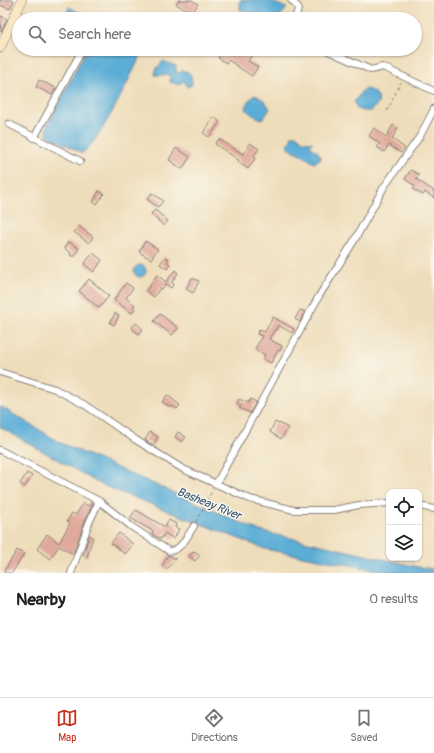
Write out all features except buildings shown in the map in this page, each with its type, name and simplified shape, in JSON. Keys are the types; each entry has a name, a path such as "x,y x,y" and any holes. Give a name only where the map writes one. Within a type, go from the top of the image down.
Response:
{"street":[{"path":"16,12 22,0"},
{"path":"291,0 298,7 297,12"},
{"path":"0,48 12,22"},
{"path":"34,138 79,56"},
{"path":"340,56 371,70 384,67 434,91"},
{"path":"216,484 319,296 354,241 384,187 420,136 434,109"},
{"path":"9,124 80,161"},
{"path":"0,372 55,389 85,406 183,469 250,499 294,510 334,510 358,505 386,503"},
{"path":"0,450 99,501 132,527 169,551 179,547 194,526"},
{"path":"71,573 89,523 99,501"},
{"path":"422,507 434,509"}],"path":[{"path":"387,111 404,76"},
{"path":"194,526 216,484"}],"water":[{"path":"240,0 267,0 287,8 284,12 251,12 240,10"},
{"path":"69,7 79,12 67,12"},
{"path":"83,56 140,56 106,123 89,147 82,153 47,134 47,126"},
{"path":"163,61 176,66 176,72 181,73 182,70 188,72 191,75 192,85 187,87 183,81 179,85 170,82 170,76 168,75 155,75 157,68"},
{"path":"366,89 374,92 378,98 378,104 370,111 357,109 354,102 362,91"},
{"path":"256,95 265,101 270,109 263,119 254,116 246,109 248,101"},
{"path":"292,135 296,135 303,141 312,142 310,146 318,152 321,158 314,163 289,148 287,143 290,142"},
{"path":"138,265 142,265 146,271 142,277 138,277 134,273 134,269"},
{"path":"0,406 61,443 260,531 386,560 386,561 434,569 434,573 393,573 265,549 102,485 0,427"}],"water label":[{"name":"Basheay River","path":"209,504"}]}
